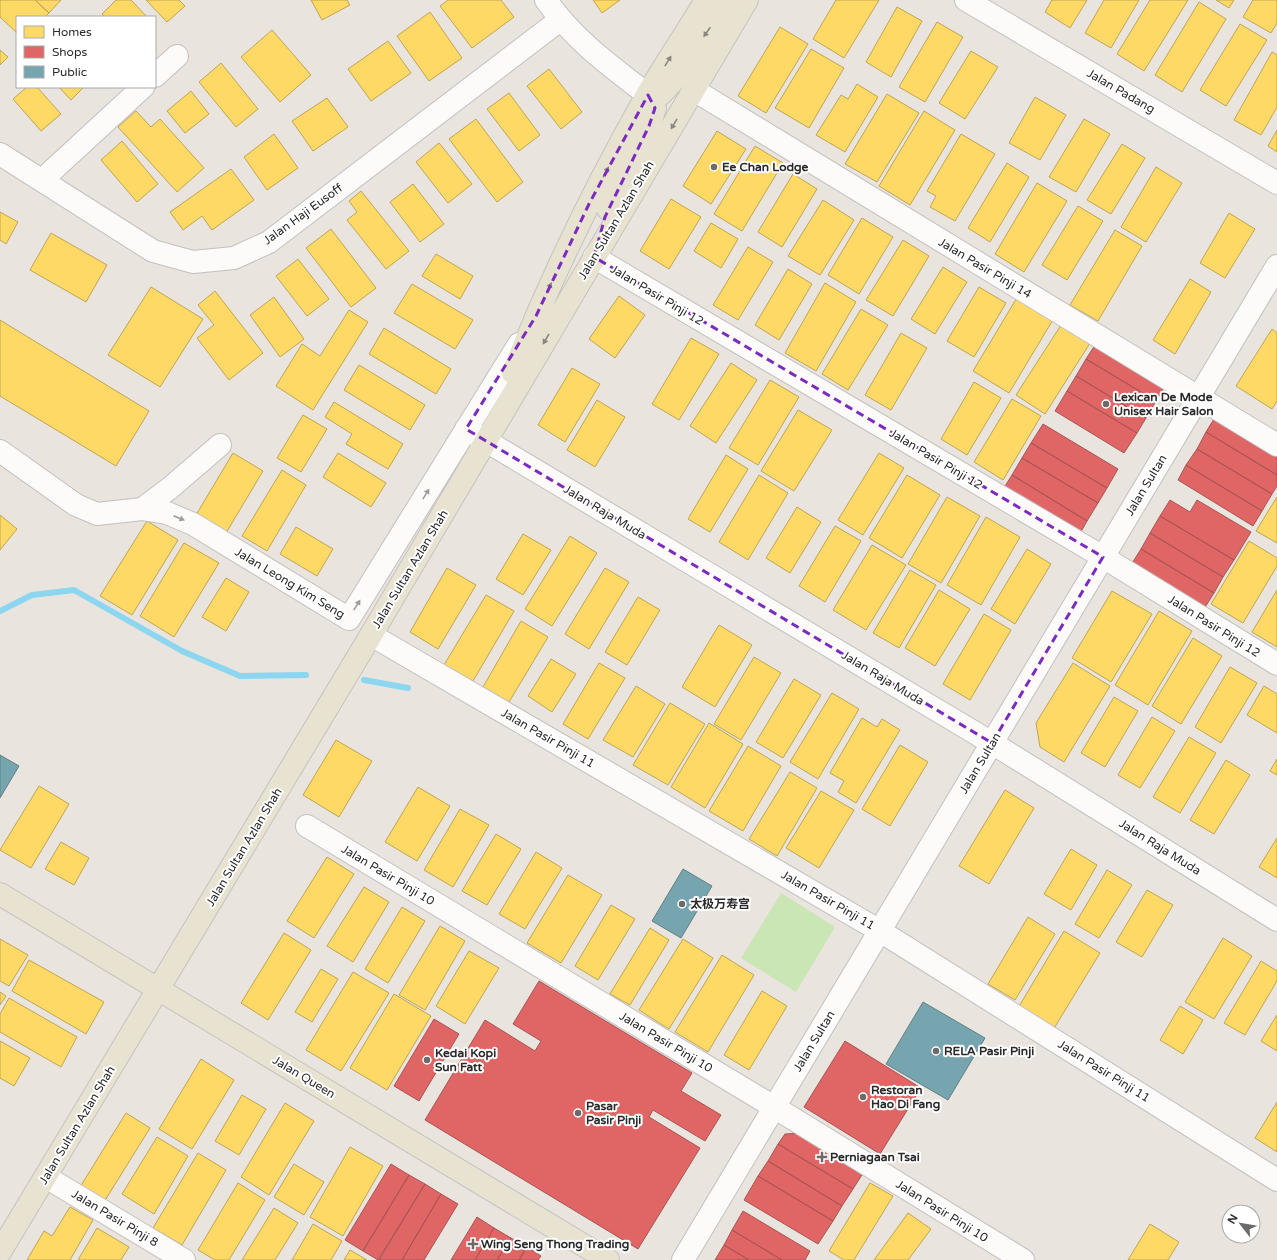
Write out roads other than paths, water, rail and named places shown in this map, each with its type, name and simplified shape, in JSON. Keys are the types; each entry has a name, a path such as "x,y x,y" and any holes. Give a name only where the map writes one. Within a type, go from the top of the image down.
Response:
{"main road":[{"name":"Jalan Sultan Azlan Shah","path":"486,441 536,316 589,204 648,94 706,0"},
{"path":"594,257 605,217 649,126 654,108 648,94 662,94 674,80 730,0"},
{"name":"Jalan Sultan Azlan Shah","path":"0,1252 159,990 371,635 747,0"},
{"name":"Jalan Queen","path":"0,894 608,1260"}],"street":[{"path":"546,0 560,20 599,58 648,94"},
{"name":"Jalan Padang","path":"966,0 1277,183"},
{"name":"Jalan Haji Eusoff","path":"0,154 153,251 193,262 234,258 269,242 560,20"},
{"path":"156,75 176,56"},
{"path":"42,180 142,88"},
{"name":"Jalan Pasir Pinji 14","path":"694,90 1277,445"},
{"name":"Jalan Pasir Pinji 12","path":"594,257 1103,557 1277,664"},
{"name":"Jalan Sultan","path":"683,1260 1277,266"},
{"name":"Jalan Leong Kim Seng","path":"0,451 76,505 97,514 142,509 167,512 193,524 349,619 536,316"},
{"name":"Jalan Raja Muda","path":"466,429 992,743 1277,920"},
{"path":"142,509 170,488 220,445"},
{"name":"Jalan Pasir Pinji 11","path":"371,635 880,931 1277,1180"},
{"name":"Jalan Pasir Pinji 10","path":"307,826 774,1107 1023,1260"},
{"name":"Jalan Pasir Pinji 8","path":"46,1177 184,1260"}],"waterway":[{"path":"0,611 32,595 74,590 182,651 240,676 306,675"},
{"path":"364,680 408,688"}],"place":[{"name":"Ee Chan Lodge","path":"714,167"},
{"name":"Lexican De Mode Unisex Hair Salon","path":"1106,404"},
{"name":"太极万寿宫","path":"682,904"},
{"name":"RELA Pasir Pinji","path":"936,1051"},
{"name":"Kedai Kopi Sun Fatt","path":"427,1060"},
{"name":"Restoran Hao Di Fang","path":"863,1097"},
{"name":"Pasar Pasir Pinji","path":"578,1113"},
{"name":"Perniagaan Tsai","path":"822,1157"},
{"name":"Wing Seng Thong Trading","path":"473,1244"}]}
